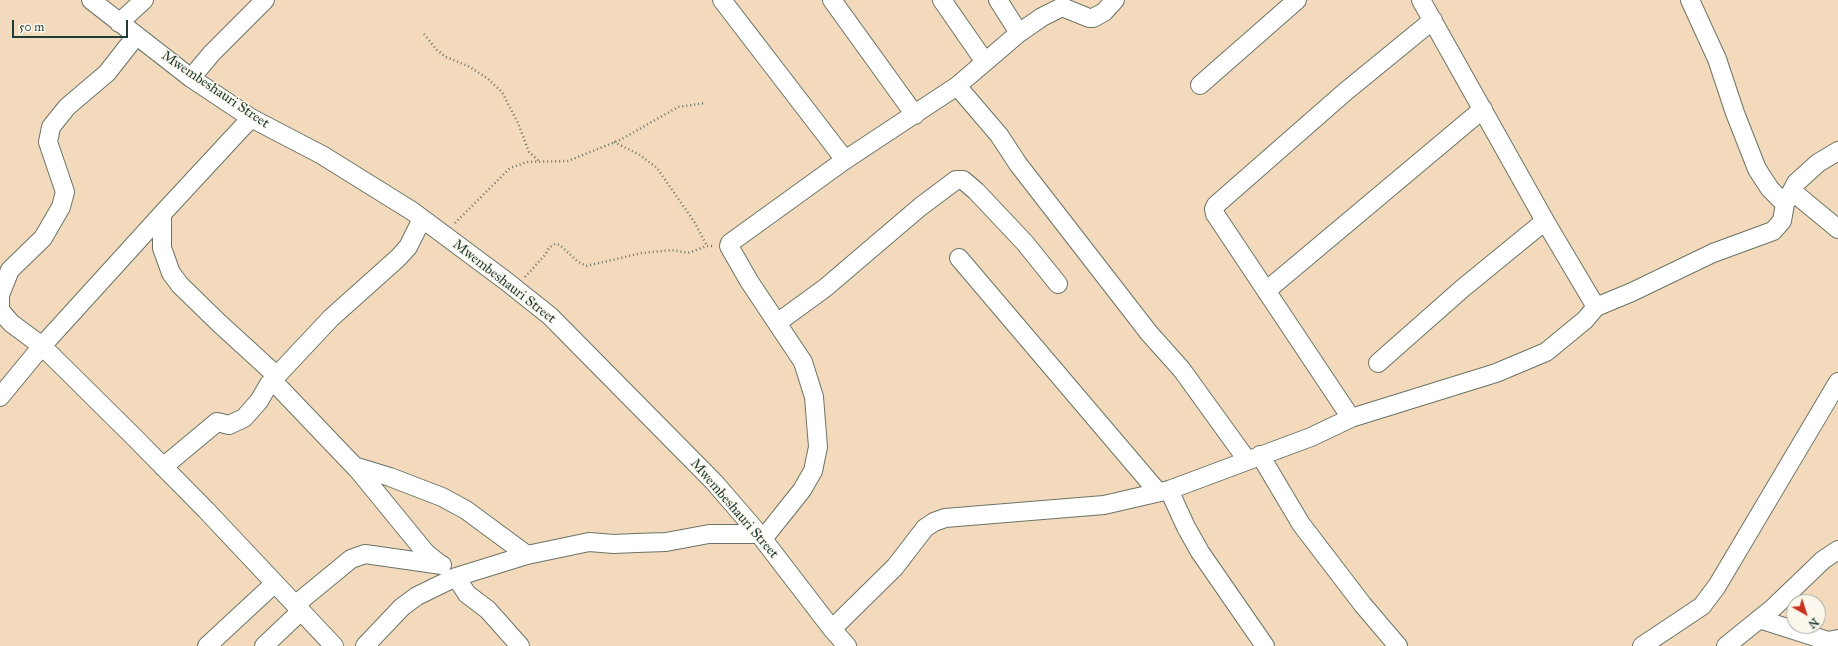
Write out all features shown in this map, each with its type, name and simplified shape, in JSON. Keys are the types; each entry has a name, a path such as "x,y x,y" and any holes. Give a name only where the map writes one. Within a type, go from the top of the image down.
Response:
{"street":[{"name":"Mwembeshauri Street","path":"91,0 191,78 251,118 322,155 422,219 516,288 550,316 714,482 761,537 832,629 847,646"},
{"path":"119,23 144,0"},
{"path":"191,78 212,53 265,0"},
{"path":"722,0 845,160"},
{"path":"832,0 915,115"},
{"path":"942,0 985,62"},
{"path":"998,0 1019,33"},
{"path":"365,646 402,607 417,596 462,575 526,555 589,542 614,544 666,542 709,534 761,537 802,490 812,471 818,447 814,397 803,362 749,281 729,246 733,240 845,160 957,86 1019,33 1058,8 1066,7 1089,18 1093,18 1104,12 1114,0"},
{"path":"1200,85 1297,0"},
{"path":"1421,0 1545,221 1596,307"},
{"path":"1690,0 1716,59 1757,170 1770,189 1788,198 1838,229"},
{"path":"1351,418 1215,214 1216,205 1345,92 1433,20"},
{"path":"136,36 106,73 67,107 51,127 48,142 65,192 61,207 43,238 10,270 0,296 0,310 11,323 42,346 163,467 334,646"},
{"path":"957,86 999,135 1018,164 1149,333 1182,370 1254,458 1301,524 1363,605 1398,646"},
{"path":"1266,291 1483,109"},
{"path":"0,397 42,346 251,118"},
{"path":"832,629 895,567 926,528 934,522 945,518 1104,505 1164,491 1311,437 1351,418 1496,373 1546,352 1585,320 1596,307 1632,292 1713,253 1773,231 1782,221 1788,198 1796,183 1818,163 1838,151"},
{"path":"777,323 825,288 920,206 956,180 963,180 976,191 1025,243 1058,284"},
{"path":"162,214 162,248 171,272 180,285 275,378 354,466 426,552 441,565 462,575 467,594 488,610 520,646"},
{"path":"163,467 217,422 229,425 244,418 275,378 332,318 398,258 408,247 422,219"},
{"path":"1378,363 1463,288 1545,221"},
{"path":"959,258 1164,491 1200,552 1265,646"},
{"path":"1642,646 1702,606 1717,586 1838,382"},
{"path":"354,466 390,476 442,497 472,514 526,555"},
{"path":"1726,646 1759,619 1823,560 1838,550"},
{"path":"264,646 298,608 351,559 366,554 441,565"},
{"path":"206,646 275,583"},
{"path":"1759,619 1828,640 1838,639"}],"path":[{"path":"424,34 437,50 446,57 468,66 487,78 502,92 518,123 529,152 539,161"},
{"path":"444,235 510,168 527,162 552,162 568,160 613,142 678,107 705,103"},
{"path":"613,142 640,155 657,168 695,223 707,246"},
{"path":"516,288 531,269 545,255 549,248 555,244 560,245 577,261 586,266 620,257 648,252 672,250 688,253 707,246 729,246"}]}
